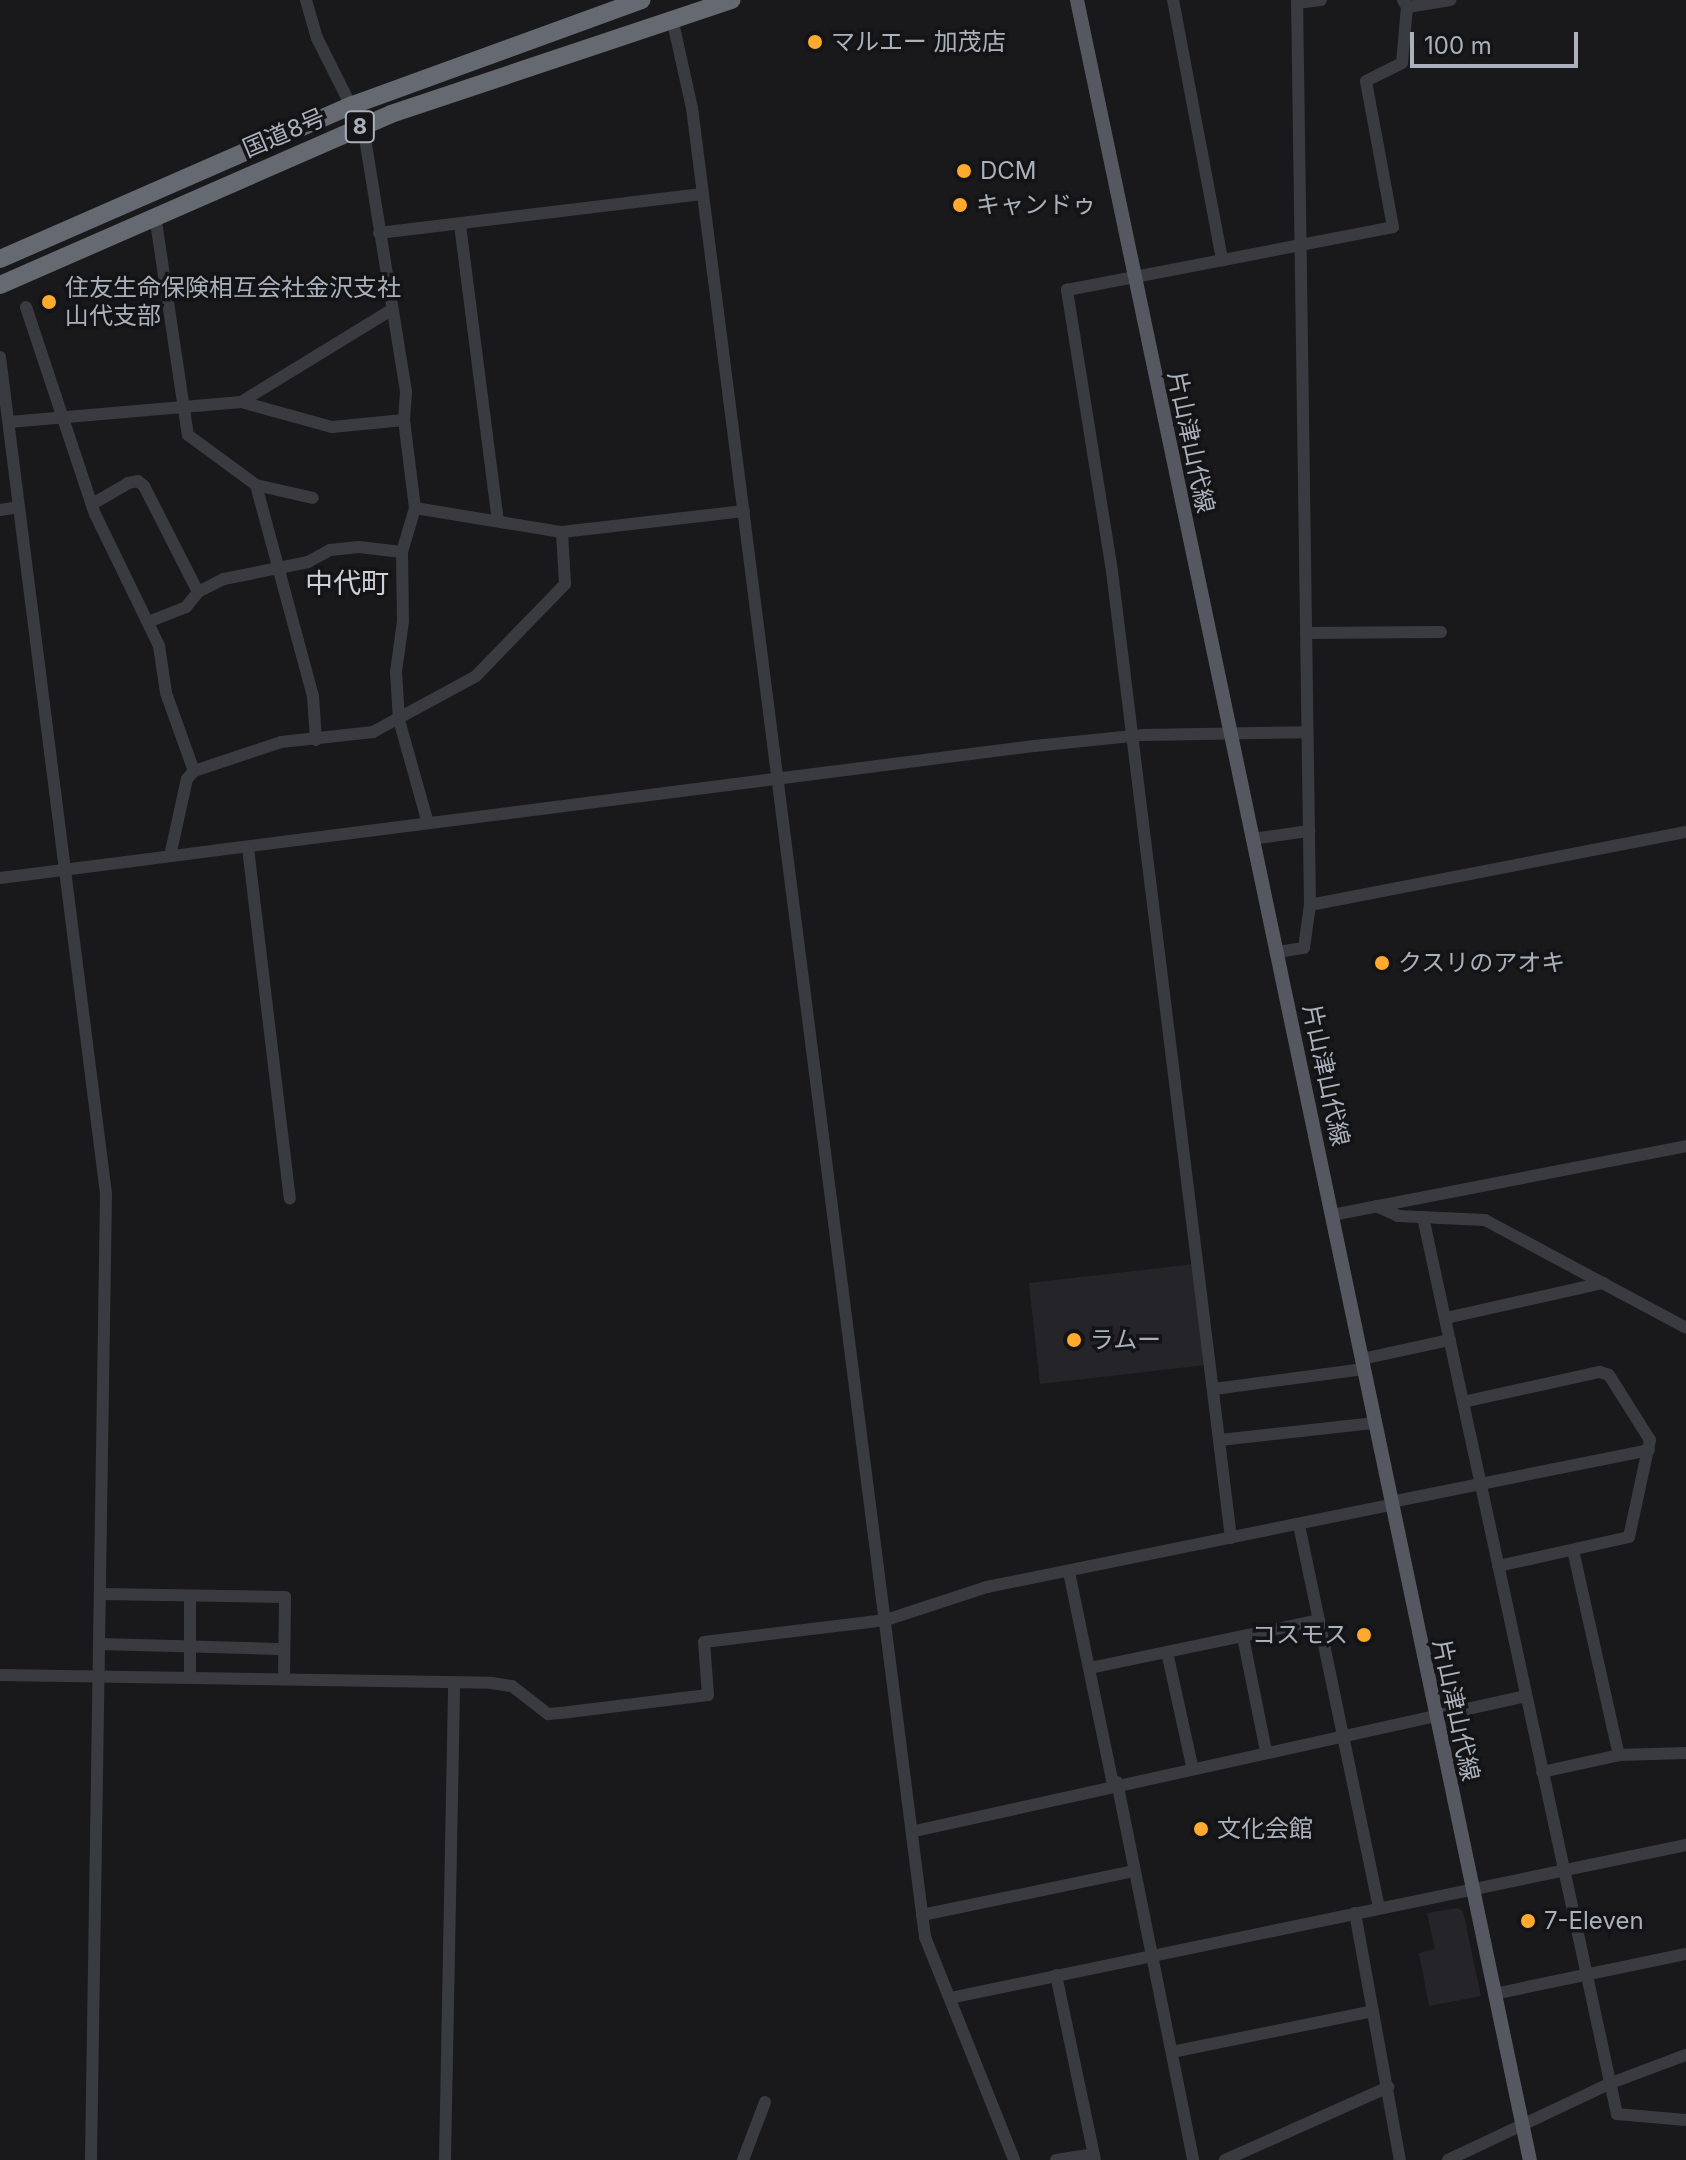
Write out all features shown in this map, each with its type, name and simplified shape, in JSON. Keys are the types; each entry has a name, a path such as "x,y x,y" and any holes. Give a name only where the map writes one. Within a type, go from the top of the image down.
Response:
{"highway":[{"name":"国道8号","path":"0,259 353,105 642,0"},
{"name":"国道8号","path":"0,285 361,127 731,0"}],"main road":[{"name":"片山津山代線","path":"1077,0 1278,952 1434,1716 1530,2160"}],"street":[{"path":"306,0 317,38 353,105 361,127 406,392 404,420 415,508 402,552 403,621 395,649 399,720 428,823"},
{"path":"1173,0 1222,260"},
{"path":"1278,952 1304,948 1310,905 1297,2 1321,0"},
{"path":"1231,1538 1112,571 1067,290 1393,227 1366,81 1402,63 1405,3 1450,0"},
{"path":"672,18 688,81 915,1831 925,1937 1014,2160"},
{"path":"379,233 702,194"},
{"path":"155,215 188,435 256,485 313,498"},
{"path":"460,225 498,520"},
{"path":"26,307 94,503 95,514 148,622 194,771"},
{"path":"241,402 391,310"},
{"path":"0,357 106,1194 91,2160"},
{"path":"9,422 241,402 332,427 404,420"},
{"path":"94,503 128,483 138,481 144,486 198,592"},
{"path":"256,485 280,564 289,619 313,696 316,740"},
{"path":"0,510 19,507"},
{"path":"415,508 562,532 744,511"},
{"path":"170,856 187,779 194,771 281,742 362,735 399,720 476,676 565,584 562,532"},
{"path":"148,622 186,607 198,592 280,564 359,547 402,552"},
{"path":"1306,633 1441,632"},
{"path":"0,878 1132,736 1229,731 1307,732"},
{"path":"1252,839 1309,831"},
{"path":"1310,905 1686,832"},
{"path":"248,848 290,1198"},
{"path":"1332,1215 1686,1146"},
{"path":"1455,1190 1456,1217"},
{"path":"1376,1206 1398,1216 1485,1220 1686,1328"},
{"path":"1423,1217 1617,2114 1686,2120"},
{"path":"1446,1318 1603,1283"},
{"path":"1214,1389 1363,1364 1450,1340"},
{"path":"1463,1402 1600,1372 1609,1375 1644,1430 1649,1450 1641,1462 1632,1533 1498,1566"},
{"path":"1220,1440 1375,1423"},
{"path":"0,1675 284,1678 512,1686 548,1714 708,1695 704,1642 886,1620 987,1587 1299,1525 1649,1450"},
{"path":"1299,1525 1379,1907"},
{"path":"1573,1550 1619,1755"},
{"path":"1069,1572 1193,2160"},
{"path":"101,1594 285,1597 284,1678"},
{"path":"190,1596 190,1677"},
{"path":"1090,1668 1319,1620"},
{"path":"1243,1637 1266,1751"},
{"path":"100,1644 284,1649"},
{"path":"1167,1652 1192,1766"},
{"path":"445,2160 454,1682"},
{"path":"915,1831 1115,1783 1526,1696"},
{"path":"1542,1772 1619,1755 1686,1753"},
{"path":"950,1998 1686,1845"},
{"path":"922,1915 1134,1871"},
{"path":"1355,1913 1400,2160"},
{"path":"1494,1994 1686,1954"},
{"path":"1056,1975 1094,2157 1056,2160"},
{"path":"1172,2052 1373,2011"},
{"path":"1448,2160 1611,2083 1686,2055"},
{"path":"1225,2160 1388,2087"},
{"path":"743,2160 765,2102"}],"shaded area":[{"path":"1195,1264 1206,1365 1040,1384 1029,1283"},
{"path":"1457,1908 1463,1911 1481,1996 1429,2006 1419,1953 1435,1949 1427,1913"}],"place":[{"name":"マルエー 加茂店","path":"815,42"},
{"name":"DCM","path":"964,171"},
{"name":"キャンドゥ","path":"960,205"},
{"name":"住友生命保険相互会社金沢支社 山代支部","path":"49,302"},
{"name":"クスリのアオキ","path":"1382,963"},
{"name":"ラムー","path":"1074,1340"},
{"name":"コスモス","path":"1364,1635"},
{"name":"文化会館","path":"1201,1829"},
{"name":"7-Eleven","path":"1528,1921"}],"district":[{"name":"中代町","path":"347,583"}]}
